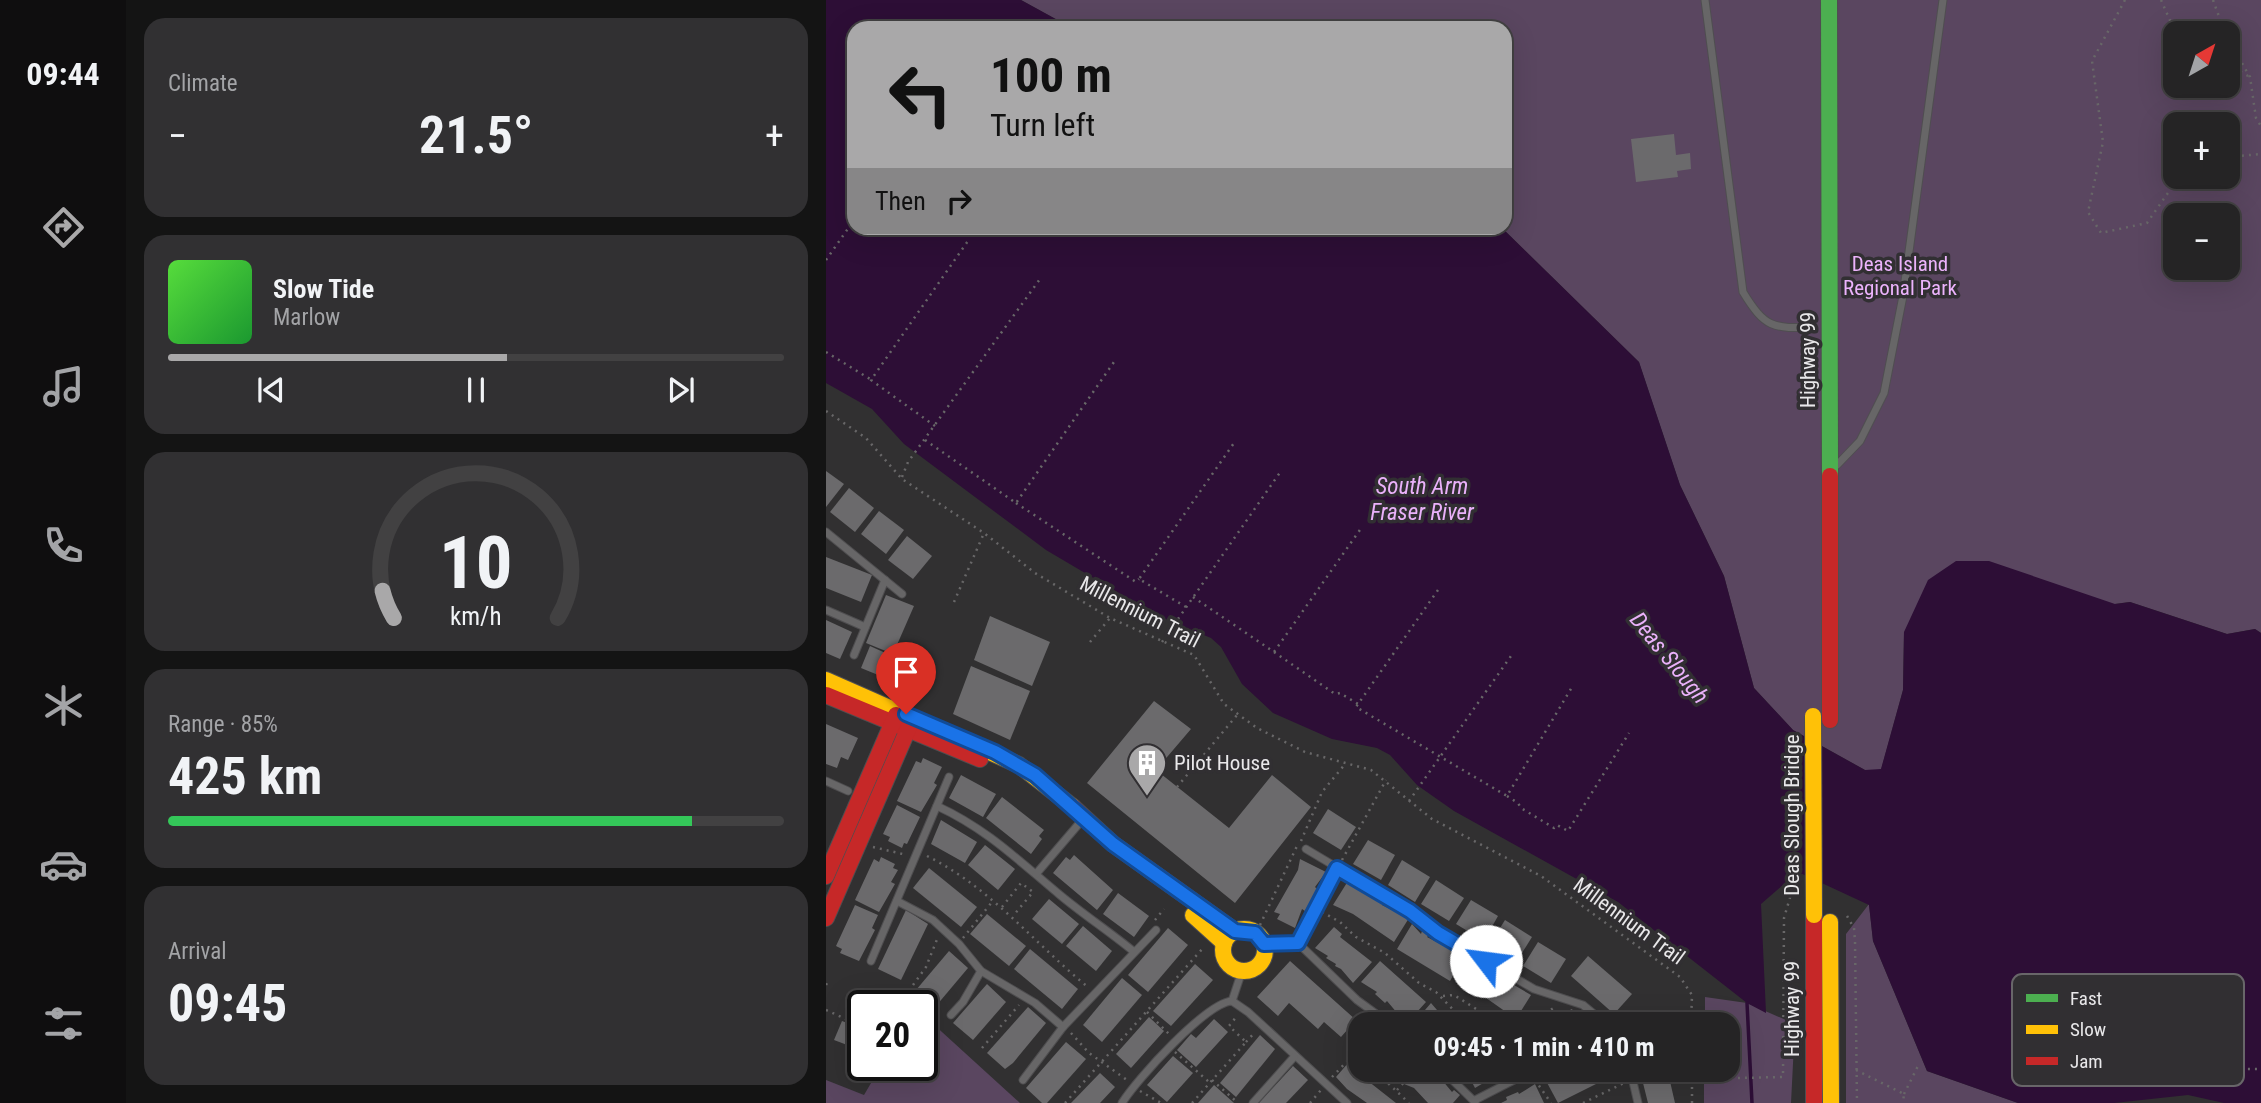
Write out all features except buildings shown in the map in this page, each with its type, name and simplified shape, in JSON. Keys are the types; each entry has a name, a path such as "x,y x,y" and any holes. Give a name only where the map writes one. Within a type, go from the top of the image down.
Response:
{"main road":[{"name":"Highway 99","path":"1813,619 1814,0"},
{"name":"Highway 99","path":"1829,0 1830,734"},
{"path":"826,680 903,720 1016,770 1057,793 1080,822 1113,844 1229,937 1255,933 1264,944 1260,963 1242,971 1226,961 1229,937"},
{"path":"826,695 903,720"},
{"name":"Deas Slough Bridge","path":"1813,709 1822,915"},
{"path":"826,876 903,720"},
{"path":"826,918 903,720"},
{"name":"Deas Slough Bridge","path":"1822,915 1830,734"},
{"name":"Highway 99","path":"1814,1103 1813,1061 1822,915"},
{"name":"Highway 99","path":"1822,915 1831,1103"},
{"path":"1804,1103 1813,1061"}],"lane":[{"path":"1705,0 1743,292 1757,316 1774,327 1814,327"},
{"path":"1829,473 1860,442 1884,393 1903,296 1943,0"},
{"path":"826,532 902,594"},
{"path":"853,655 885,580"},
{"path":"826,610 865,627"},
{"path":"871,961 949,777"},
{"path":"826,781 848,791"},
{"path":"937,806 971,821 1133,951"},
{"path":"1036,874 1080,822"},
{"path":"1307,849 1410,911 1438,933 1534,989 1566,998 1592,1012"},
{"path":"1298,943 1337,868"},
{"path":"897,901 944,929 981,971 1024,996 1063,1027"},
{"path":"1023,1080 1063,1027 1156,930"},
{"path":"1264,944 1298,943 1357,1000 1374,1012"},
{"path":"951,1015 963,1002 981,971"},
{"path":"1233,1001 1242,971"},
{"path":"1122,1103 1176,1041 1215,1005 1233,1001 1262,1024 1347,1103"},
{"path":"1253,1103 1294,1056"},
{"path":"1454,1082 1475,1102 1511,1082"},
{"path":"1633,1082 1638,1103"}],"path":[{"path":"2125,0 2092,61 2103,142 2088,212 2101,233 2147,223 2174,189"},
{"path":"2161,0 2170,21"},
{"path":"2213,0 2221,21"},
{"path":"2240,60 2250,77 2256,118 2261,126"},
{"path":"2240,72 2250,77"},
{"path":"2240,156 2261,154"},
{"path":"826,260 847,230"},
{"path":"871,380 970,238"},
{"path":"902,479 908,462 1040,279"},
{"path":"826,352 871,380 935,426"},
{"path":"1016,503 1114,362"},
{"name":"Millennium Trail","path":"826,411 866,438 902,479 984,533 1035,573 1110,618 1199,659 1224,704 1237,715 1276,739 1305,752 1371,770 1432,819 1541,876 1680,977 1692,995 1691,1012"},
{"path":"925,440 1136,582 1234,443"},
{"path":"1162,642 1282,471"},
{"path":"1274,652 1362,527"},
{"path":"954,602 984,533"},
{"path":"1139,579 1186,607"},
{"path":"1438,590 1356,707 1507,796 1554,828 1557,825 1568,831 1629,733"},
{"path":"1194,597 1335,694 1340,693 1358,704"},
{"path":"1090,642 1110,618"},
{"path":"1409,801 1511,656"},
{"path":"1507,796 1572,687"},
{"path":"1177,787 1237,715"},
{"path":"1337,868 1386,780"},
{"path":"866,844 916,854 950,869 1002,907 1095,994"},
{"path":"1002,907 1021,883 1032,892 1012,916"},
{"path":"959,943 992,902"},
{"path":"1156,930 1154,922 1164,909"},
{"path":"1316,909 1340,922 1356,937 1385,953 1441,997 1453,1012"},
{"path":"913,985 944,929"},
{"path":"1065,1103 1200,954 1207,941"},
{"path":"1441,997 1454,995 1481,1012"},
{"path":"982,1048 1012,1017 1024,996"},
{"path":"1550,1012 1566,998"},
{"path":"1244,1008 1229,1026 1246,1042"},
{"path":"826,1010 847,1020"},
{"path":"1147,1012 1176,1041"},
{"path":"1192,1103 1262,1024"},
{"path":"1063,1027 1102,1062 1161,1103"},
{"path":"1170,1048 1238,1103"},
{"path":"1310,1103 1348,1060"},
{"path":"1903,1103 1904,1094 1918,1066"},
{"path":"1856,1069 1904,1094"},
{"path":"1740,1078 1783,1077"},
{"path":"1388,1082 1409,1103"},
{"path":"1397,1090 1404,1082"},
{"path":"1537,1082 1551,1103"},
{"path":"1583,1103 1621,1084 1633,1082"},
{"path":"1692,1082 1692,1103"},
{"path":"1313,1099 1317,1103"}],"green space":[{"name":"Deas Island Regional Park","path":"1021,0 2261,0 2261,633 2255,629 2227,634 2130,602 1904,632 1903,690 1881,770 1865,770 1793,730 1754,688 1724,576 1680,485 1639,362 1509,235 1512,235 1512,21 1059,21"},
{"path":"1869,904 1873,941 1927,1071 2018,1103 1846,1103 1846,934"},
{"path":"1705,997 1747,1003 1795,1024 1791,1103 1704,1103 1704,1082 1740,1082 1740,1012 1705,1012"},
{"path":"938,1028 1020,1103 826,1103 826,1080 864,1095 872,1081 938,1081"}],"water":[{"name":"South Arm Fraser River","path":"826,0 1021,0 1059,21 847,21 847,235 1509,235 1639,362 1680,485 1724,576 1754,688 1793,730 1865,770 1881,769 1903,690 1904,632 1928,580 1956,561 1989,561 2115,604 2130,602 2227,634 2255,629 2261,633 2261,1103 2224,1103 2188,1095 2114,1103 2018,1103 1927,1071 1873,941 1869,905 1798,872 1761,904 1766,1013 1747,1003 1618,902 1454,811 1417,785 1390,755 1377,748 1332,739 1273,713 1242,684 1221,647 1211,638 1158,616 1046,550 904,444 872,409 826,383"}],"waterway":[{"path":"1747,1003 1752,1103"}],"traffic: fast":[{"path":"1829,0 1830,476"}],"traffic: slow":[{"path":"826,680 1019,765 1073,807"},
{"path":"1813,716 1814,915"},
{"path":"1193,915 1224,943"},
{"path":"1830,922 1831,1103"},
{"path":"1244,929 1259,935 1265,950 1259,965 1244,971 1229,965 1223,950 1229,935 1244,929"}],"traffic: jam":[{"path":"1830,476 1830,720"},
{"path":"826,695 980,759"},
{"path":"826,876 896,715"},
{"path":"826,918 912,720"},
{"path":"1073,807 1113,844 1235,931"},
{"path":"1814,915 1814,1103"}],"place":[{"name":"Pilot House","path":"1147,797"}],"route":[{"path":"906,714 995,752 1035,775 1113,844 1235,931 1249,930 1264,944 1298,943 1337,868 1410,911 1438,933 1486,961"}],"water label":[{"name":"Deas Slough","path":"1669,658"}]}
